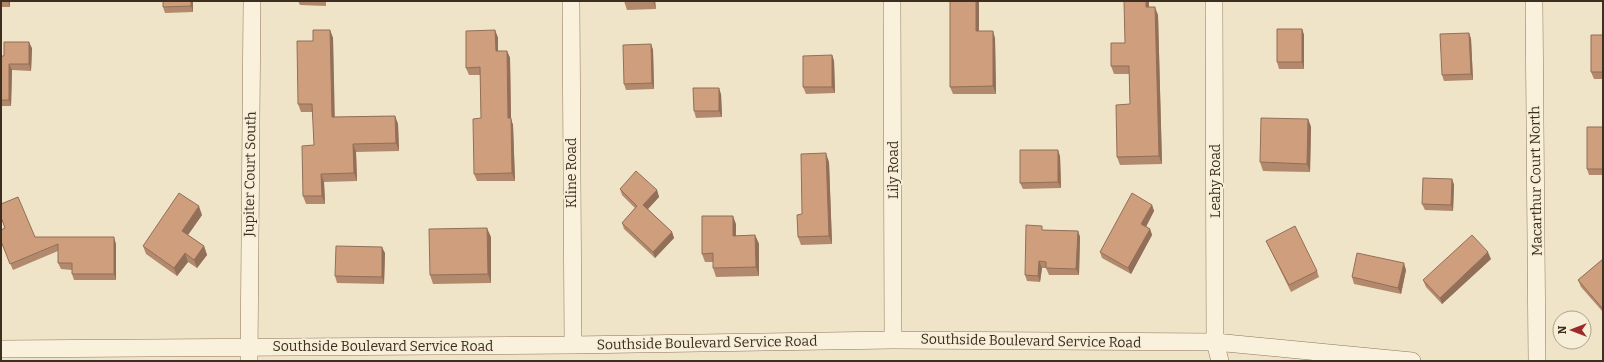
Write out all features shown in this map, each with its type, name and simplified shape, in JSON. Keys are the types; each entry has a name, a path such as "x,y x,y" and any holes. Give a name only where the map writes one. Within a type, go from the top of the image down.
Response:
{"street":[{"name":"Jupiter Court South","path":"248,354 252,1"},
{"name":"Kline Road","path":"571,1 572,345"},
{"name":"Lily Road","path":"892,1 893,340"},
{"name":"Leahy Road","path":"1214,1 1215,342 1220,361"},
{"name":"Macarthur Court North","path":"1534,1 1538,361"},
{"name":"Southside Boulevard Service Road","path":"1,349 248,354 572,345 893,340 1215,342 1412,361"}],"building":[{"path":"163,1 191,1 191,6 163,7"},
{"path":"950,1 976,1 976,31 993,31 993,86 950,87"},
{"path":"1124,1 1146,1 1146,7 1155,7 1159,156 1117,157 1116,105 1130,104 1129,66 1111,66 1111,43 1125,43"},
{"path":"1277,29 1302,29 1302,62 1277,62"},
{"path":"313,30 330,30 332,117 395,116 396,143 353,144 354,173 321,174 322,196 303,196 302,146 314,145 312,104 298,104 297,41 313,41"},
{"path":"495,30 496,51 507,51 508,118 511,118 512,173 474,174 473,119 481,118 480,67 466,68 466,31"},
{"path":"1469,33 1471,74 1442,75 1440,34"},
{"path":"1591,35 1603,35 1603,72 1591,72"},
{"path":"4,42 29,42 29,64 9,64 9,100 1,100 1,56 4,56"},
{"path":"651,44 652,83 624,84 623,45"},
{"path":"832,55 832,87 803,87 803,56"},
{"path":"693,88 719,88 719,111 694,111"},
{"path":"1261,118 1308,119 1307,164 1260,162"},
{"path":"1587,127 1603,127 1603,169 1587,169"},
{"path":"1020,150 1058,150 1058,182 1020,183"},
{"path":"826,153 829,236 798,237 797,215 802,214 801,154"},
{"path":"636,171 657,190 643,205 672,232 653,252 622,223 637,206 620,189"},
{"path":"1423,178 1452,179 1451,205 1422,204"},
{"path":"179,193 199,206 182,231 204,246 194,260 185,253 174,268 143,246"},
{"path":"1132,193 1152,205 1141,224 1150,229 1128,268 1100,252"},
{"path":"18,197 35,237 114,237 114,274 72,274 72,263 58,263 58,244 10,264 1,241 1,230 5,228 1,217 1,204"},
{"path":"702,216 733,216 733,236 755,235 756,267 713,268 713,253 702,254"},
{"path":"1026,225 1042,226 1042,230 1078,231 1076,269 1046,268 1046,262 1039,261 1038,276 1025,275"},
{"path":"1295,226 1317,271 1289,285 1266,241"},
{"path":"487,228 488,274 430,275 429,229"},
{"path":"1472,235 1488,252 1440,298 1423,280"},
{"path":"336,246 382,247 382,277 335,276"},
{"path":"1357,253 1404,263 1398,288 1352,277"},
{"path":"1603,259 1603,309 1578,280"}]}
